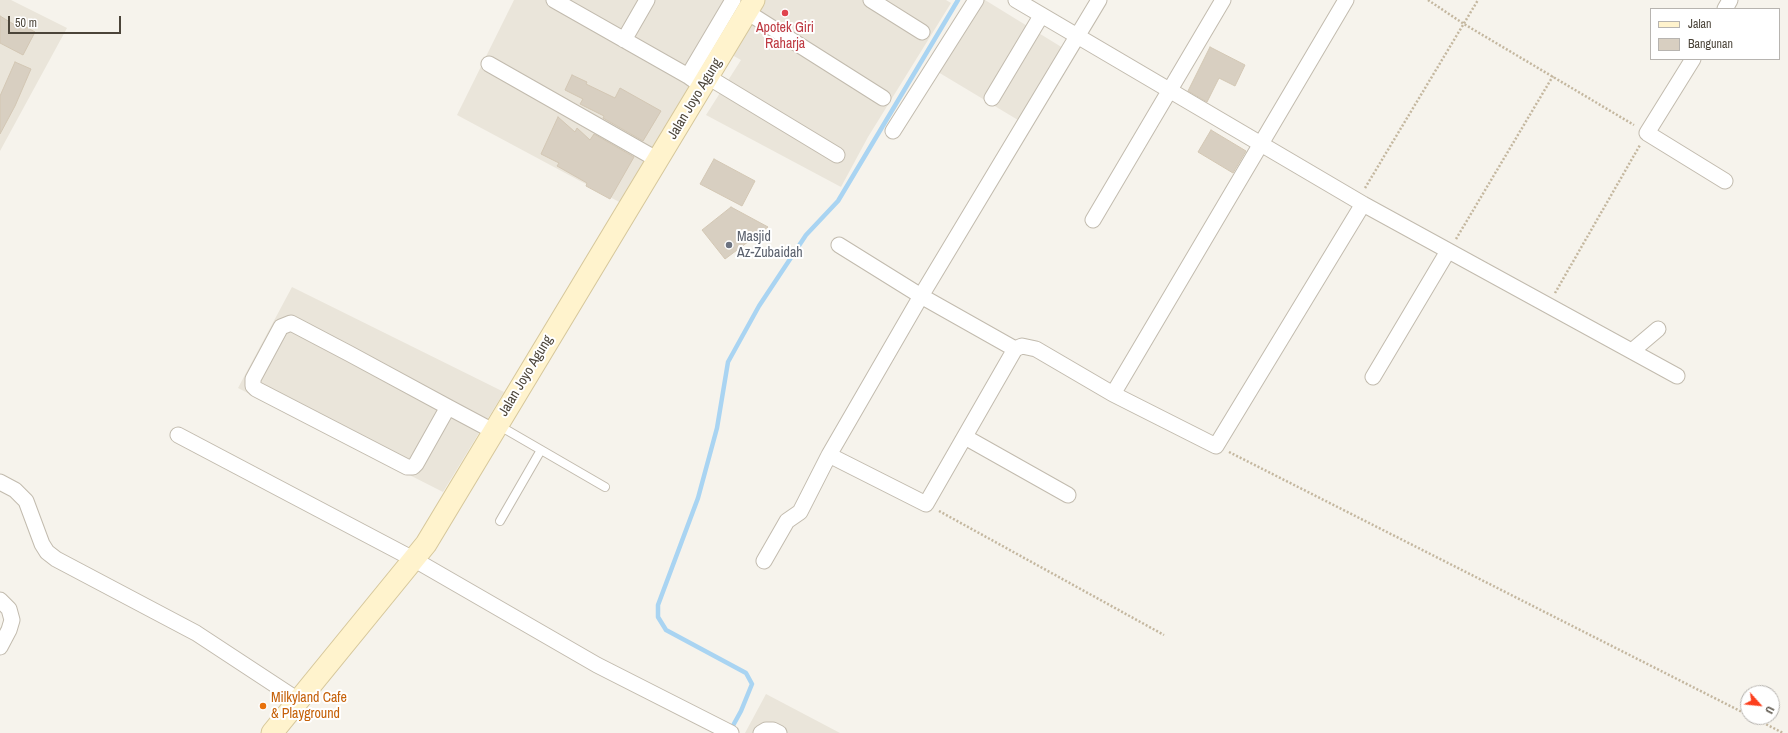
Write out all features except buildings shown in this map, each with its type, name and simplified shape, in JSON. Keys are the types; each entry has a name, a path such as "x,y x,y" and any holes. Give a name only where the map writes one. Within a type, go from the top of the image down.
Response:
{"main road":[{"name":"Jalan Joyo Agung","path":"272,733 426,544 658,160 700,79 744,4"}],"street":[{"path":"624,40 646,0"},
{"path":"871,0 922,32"},
{"path":"893,131 976,0"},
{"path":"1016,0 1360,203 1677,376"},
{"path":"764,561 787,521 800,512 829,455 921,296 1099,0"},
{"path":"1094,220 1223,0"},
{"path":"1113,394 1346,0"},
{"path":"559,1 624,40 700,79 837,155"},
{"path":"744,4 883,98"},
{"path":"992,98 1041,16"},
{"path":"1693,60 1647,133 1725,181"},
{"path":"489,64 658,160"},
{"path":"829,455 926,504 1015,349 1022,346 1036,349 1113,394 1216,446 1360,203"},
{"path":"839,245 921,296 1015,349"},
{"path":"1373,377 1448,251"},
{"path":"448,407 416,464 413,467 407,467 256,389 253,386 253,379 281,328 291,323 448,407 495,428"},
{"path":"1632,351 1658,329"},
{"path":"178,435 414,560 597,665 726,731"},
{"path":"965,437 1068,495"},
{"path":"0,482 15,490 26,501 42,544 47,552 56,559 196,633 298,700"},
{"path":"0,600 9,609 12,620 9,630 0,647"},
{"path":"761,733 766,730 773,730 779,733"}],"lane":[{"path":"495,428 540,450 604,487"},
{"path":"500,521 540,450"}],"path":[{"path":"1428,0 1464,24 1647,133 1547,305"},
{"path":"1360,203 1478,0"},
{"path":"1448,251 1553,76"},
{"path":"1216,446 1740,711"},
{"path":"926,504 1164,635"},
{"path":"1768,725 1783,733"}],"shaded area":[{"path":"0,0 11,0 67,28 0,151"},
{"path":"514,0 744,0 623,204 457,115"},
{"path":"765,0 946,0 951,3 868,137 841,187 706,115 741,60 732,55"},
{"path":"983,0 1063,48 1018,120 938,72"},
{"path":"292,287 504,392 443,492 238,388"},
{"path":"766,694 840,733 745,733"}],"waterway":[{"path":"730,731 741,711 752,684 746,673 666,630 658,617 658,605 698,498 717,428 728,362 759,306 806,235 838,201 958,0"}],"place":[{"name":"Apotek Giri Raharja","path":"785,13"},
{"name":"Masjid Az-Zubaidah","path":"729,245"},
{"name":"Milkyland Cafe & Playground","path":"263,706"}]}
